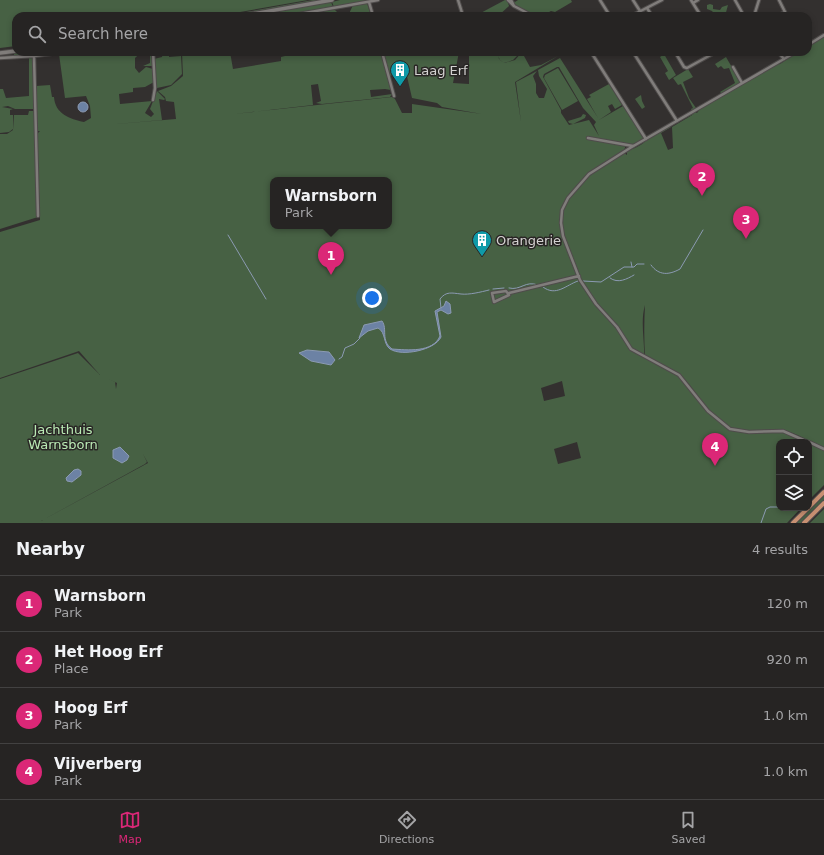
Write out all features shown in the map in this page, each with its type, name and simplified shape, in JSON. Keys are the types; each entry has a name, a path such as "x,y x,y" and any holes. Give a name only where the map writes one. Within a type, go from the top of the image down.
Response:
{"main road":[{"path":"264,12 332,0"},
{"path":"0,52 12,51"},
{"path":"812,503 824,492"},
{"path":"804,523 824,503"},
{"path":"793,523 804,511"}],"street":[{"path":"311,12 378,0"},
{"path":"458,0 462,12"},
{"path":"510,0 513,5 526,12"},
{"path":"600,0 608,12"},
{"path":"633,0 640,11 662,0"},
{"path":"691,0 699,12"},
{"path":"693,3 698,0"},
{"path":"735,0 741,12"},
{"path":"755,12 759,0"},
{"path":"779,0 785,12"},
{"path":"369,2 372,12"},
{"path":"647,8 650,12"},
{"path":"812,42 824,35"},
{"path":"0,58 34,56 38,216"},
{"path":"153,56 155,88 153,100"},
{"path":"383,56 394,96"},
{"path":"593,56 646,139"},
{"path":"636,56 677,121"},
{"path":"678,56 686,68 708,56"},
{"path":"789,56 634,146 586,177 569,196 562,210 561,223 563,236 579,276 596,304 617,327 632,350 679,375 708,411 726,427 733,431 784,431 802,439"},
{"path":"733,67 742,83"},
{"path":"588,138 634,146"},
{"path":"626,144 626,151"},
{"path":"509,293 506,297 494,302 492,293 506,291 509,293 579,276"},
{"path":"812,444 824,450"}],"green space":[{"path":"0,0 308,0 240,12 12,12 12,46 0,48"},
{"path":"313,0 324,0 256,12 246,12"},
{"path":"340,0 373,0 334,7 332,2"},
{"path":"507,0 509,6 502,12 482,12"},
{"path":"512,0 515,2 518,0 571,0 572,2 555,12 528,12 515,5"},
{"path":"331,2 333,7 305,12 272,12"},
{"path":"367,3 370,12 350,12 353,5"},
{"path":"707,5 713,5 713,9 720,10 722,7 728,5 726,12 713,12 707,9"},
{"path":"334,9 337,12 323,12"},
{"name":"Jachthuis Warnsborn","path":"824,37 824,449 812,443 812,439 805,439 787,431 776,430 744,432 749,433 783,431 800,439 776,439 776,511 798,511 787,523 0,523 0,379 78,353 100,375 79,351 0,378 0,232 40,220 37,134 40,131 37,131 36,86 50,85 52,97 54,97 57,108 64,115 84,122 91,118 90,106 86,96 65,98 59,56 137,56 135,58 135,68 139,73 146,67 153,69 154,82 145,87 133,88 133,92 119,94 120,104 152,101 145,113 151,117 154,114 150,109 157,91 165,99 159,99 162,120 105,125 176,119 174,102 166,101 165,97 158,91 171,86 183,76 182,56 231,56 233,69 281,61 281,57 285,56 382,56 391,90 370,90 371,97 392,94 390,97 322,104 316,103 321,101 318,84 311,85 313,105 234,114 392,97 395,99 402,113 412,113 412,104 482,114 442,107 437,103 412,98 406,72 389,76 384,56 458,56 453,83 469,84 469,56 498,56 504,63 515,60 518,56 524,56 530,67 541,65 558,56 515,82 521,122 516,82 537,71 533,76 536,84 536,93 539,98 544,98 547,89 539,76 538,70 560,58 598,118 587,99 591,97 589,95 609,84 622,105 615,109 612,104 608,106 611,112 599,120 623,106 644,138 634,145 626,144 624,151 595,169 595,171 624,153 627,155 627,151 641,145 645,142 632,148 669,126 671,127 661,133 668,150 673,148 672,127 694,114 676,122 695,112 697,113 700,109 792,56 812,56 812,44","holes":["559,67 583,108 596,122 594,125 599,136 589,120 569,125 561,113 561,110 543,77 544,74","645,305 645,357 676,372 687,381 715,418 707,411 679,375 644,357 643,318","562,381 565,396 544,401 541,388","577,442 581,458 558,464 554,449","143,454 148,463 41,521 145,464 147,462"]},
{"path":"150,56 153,56 152,66 143,66 150,63"},
{"path":"181,56 182,74 171,85 157,88 154,59"},
{"path":"498,56 517,56 513,60 504,63 499,59"},
{"path":"665,56 676,75 669,80 665,73 668,71 660,57"},
{"path":"726,57 741,83 722,94 720,92 735,83 729,68 724,69 721,66 718,68 715,64"},
{"path":"29,58 33,58 34,109 15,109 8,106 2,107 13,109 10,110 10,115 13,115 13,129 9,132 0,133 0,89 3,89 6,98 29,96"},
{"path":"558,68 578,101 562,110 544,78 545,75"},
{"path":"688,69 693,77 683,82 689,98 696,108 692,111 691,109 693,108 681,84 678,85 673,78"},
{"path":"641,95 645,107 642,109 635,99"},
{"path":"29,111 34,111 38,217 0,229 0,134 7,134 13,130 14,115 28,115"},
{"path":"583,114 586,115 585,118 573,124 569,123 568,121 581,117"},
{"path":"812,444 824,450 824,485 812,497"},
{"path":"824,494 824,501 803,523 795,523 807,511 812,511 812,506"},
{"path":"824,509 824,523 810,523"}],"water":[{"path":"81,102 85,102 87,103 87,111 81,112 78,109 78,105"},
{"path":"446,301 450,304 451,313 448,314 441,310 437,312 441,337 438,342 432,345 440,336 435,311 444,306"},
{"path":"382,321 384,324 385,338 388,346 392,349 419,349 432,345 425,349 418,351 395,351 388,347 381,330 378,328 368,331 359,338 364,325"},
{"path":"307,350 329,352 335,360 331,365 311,361 299,353"},
{"path":"120,447 129,456 127,460 122,463 113,458 113,450"},
{"path":"78,469 81,471 81,475 72,482 67,481 66,478 74,470"}],"waterway":[{"path":"651,265 654,269 661,273 668,273 680,269 703,230"},
{"path":"228,235 266,299"},
{"path":"631,262 632,267"},
{"path":"583,281 601,282 624,267 634,267 637,264 644,264"},
{"path":"610,278 619,281 634,275"},
{"path":"543,287 548,290 557,291 578,281"},
{"path":"509,288 513,289 530,284 538,285"},
{"path":"493,289 504,288"},
{"path":"441,308 440,299 442,296 447,294 468,294 489,290"},
{"path":"339,359 342,357 345,348 354,344 360,338"},
{"path":"761,523 766,509 776,507"}],"place":[{"name":"Laag Erf","path":"400,87"},
{"name":"Het Hoog Erf","path":"702,196"},
{"name":"Hoog Erf","path":"746,239"},
{"name":"Orangerie","path":"482,257"},
{"name":"Warnsborn","path":"331,275"},
{"name":"Vijverberg","path":"715,466"}]}
